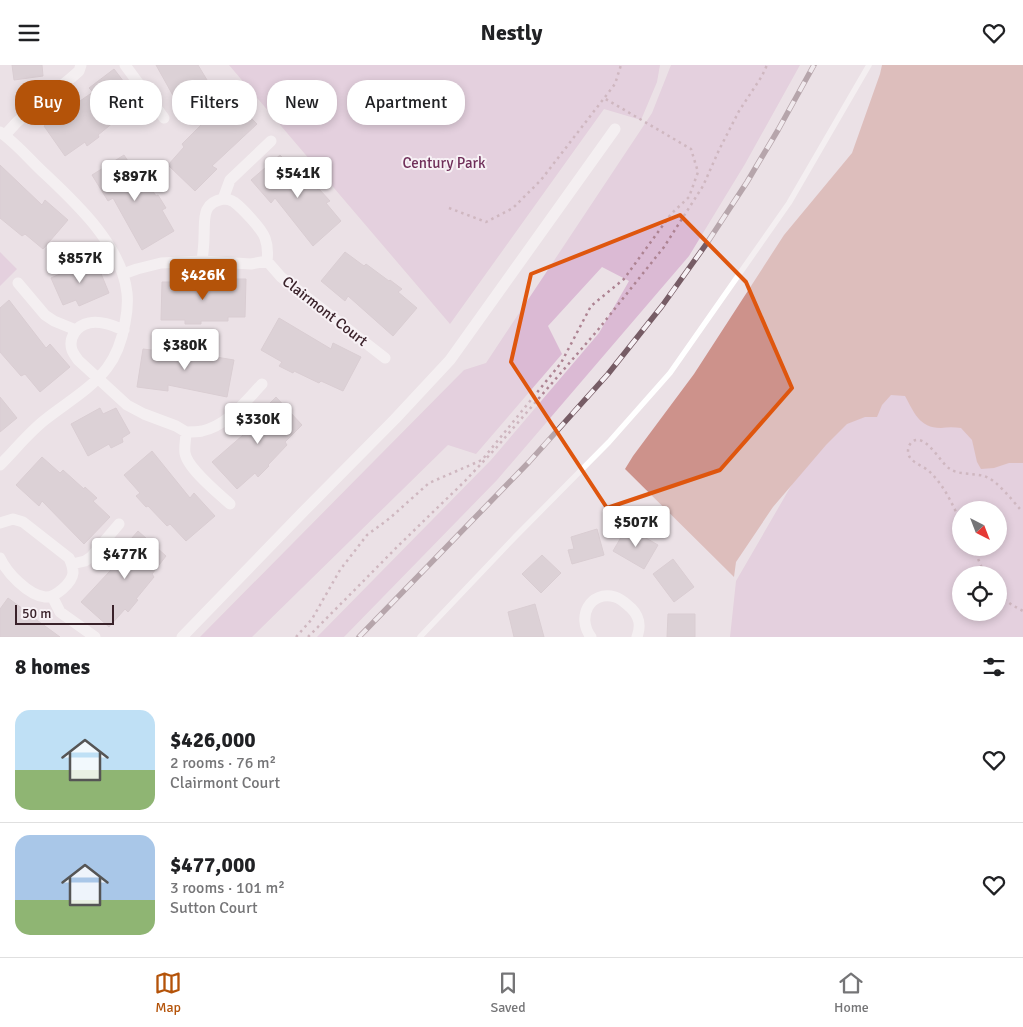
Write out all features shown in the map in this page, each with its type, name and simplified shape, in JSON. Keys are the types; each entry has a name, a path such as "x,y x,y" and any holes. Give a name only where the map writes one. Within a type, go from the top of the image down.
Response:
{"street":[{"path":"0,465 44,420 75,398 98,378 114,357 124,330 127,293 120,265 106,241 72,200 2,133 72,78 79,71 81,65"},
{"path":"125,65 164,118"},
{"path":"182,637 450,360 615,129"},
{"path":"223,199 230,180 271,141"},
{"path":"123,275 137,269 161,263 202,261 251,264 268,261 265,235 256,223 234,202 223,199 218,200 210,205 205,212 202,261"},
{"name":"Clairmont Court","path":"268,261 281,277 385,358"},
{"path":"18,283 45,315 76,330"},
{"path":"124,330 112,325 88,323 76,330 72,336 72,351 78,360 127,405 186,432 202,431 222,423 238,410 262,384"},
{"path":"186,432 184,452 186,459 230,504"},
{"path":"0,523 13,519 23,521 69,558 72,563 73,574 62,590 46,597 33,593 12,576 0,557"},
{"path":"72,563 85,561 91,557 119,524"},
{"path":"52,596 60,612 95,637"},
{"path":"591,637 584,622 585,614 588,607 594,601 608,596 624,601 636,613 640,629 637,637"}],"lane":[{"path":"420,637 609,442 670,373 789,203 869,65"}],"path":[{"path":"449,209 486,222 513,208 541,180 615,84 621,65"},
{"path":"308,637 496,448 610,315 669,240 702,186 739,111 768,65"},
{"path":"296,637 312,619 340,570 367,535 390,518 429,483 482,460 561,363 591,306 624,279 671,213 689,197 698,172 691,149 604,98"},
{"path":"952,506 937,480 929,471 913,461 909,456 910,443 915,440 921,440 952,471 984,476 991,480 1023,510"},
{"path":"1007,601 1023,611"}],"highlighted area":[{"path":"680,215 746,282 792,388 720,470 607,508 511,362 531,274"}],"green space":[{"name":"Century Park","path":"229,65 660,65 657,82 641,120 604,109 450,324 280,125 337,125 337,80 267,80 267,110 257,98 257,80 242,80"},
{"path":"671,65 800,65 745,164 689,256 497,480 344,637 317,637 491,460 599,333 629,281 602,267 548,326 562,354 476,454 448,445 252,637 200,637 464,370 486,363 652,113"},
{"path":"0,252 17,269 0,286"},
{"path":"888,380 1023,454 1023,637 730,637 736,581 802,467"}],"shaded area":[{"path":"882,65 1023,65 1023,463 1009,463 994,468 981,469 977,462 972,440 961,428 941,428 927,425 918,418 905,396 891,395 882,405 877,417 865,417 847,424 826,445 773,507 736,562 734,577 625,469 694,374 784,235 852,153"}],"building":[{"path":"12,65 42,65 43,76 14,80"},
{"path":"156,65 198,65 207,80 172,80 172,94"},
{"path":"114,69 122,80 100,80"},
{"path":"90,94 90,125 110,125 87,146 85,142 65,156 44,126 80,125 80,101"},
{"path":"201,125 256,125 212,166 217,169 195,191 168,165 184,147 182,144"},
{"path":"124,155 137,175 141,173 156,196 158,195 166,208 162,210 174,231 142,250 113,198 108,201 92,175"},
{"path":"280,155 296,172 299,170 319,189 330,201 326,203 341,221 313,246 275,198 271,203 251,180"},
{"path":"0,165 42,205 45,200 68,220 43,249 25,234 22,236 0,218"},
{"path":"345,252 402,289 398,292 417,308 393,336 348,296 345,301 321,281"},
{"path":"95,259 109,293 79,306 76,300 63,305 51,278 60,274 59,270 72,265 73,270"},
{"path":"222,279 246,279 245,317 228,317 228,321 201,321 201,324 185,324 185,320 161,320 162,282 222,284"},
{"path":"9,300 46,348 50,344 70,367 40,392 25,374 21,376 0,352 0,308"},
{"path":"279,318 331,349 333,343 361,357 343,391 279,366 282,362 261,350"},
{"path":"168,348 211,352 210,356 234,360 227,397 168,385 168,391 137,387 143,349 167,352"},
{"path":"0,397 17,418 0,432"},
{"path":"276,397 302,425 285,442 287,445 258,477 255,473 237,489 212,462 258,422 254,419"},
{"path":"100,408 103,414 116,408 130,433 122,438 123,442 111,448 109,444 88,456 71,424"},
{"path":"152,451 190,498 194,493 215,516 186,541 170,524 167,526 148,506 146,507 136,496 140,493 124,475"},
{"path":"42,457 60,473 63,470 84,489 85,487 97,498 93,501 110,517 84,544 42,501 39,506 16,485"},
{"path":"627,527 658,545 644,569 613,551"},
{"path":"597,529 604,555 572,564 568,550 574,549 571,537"},
{"path":"138,531 166,556 152,574 154,577 136,599 138,600 128,612 125,609 109,627 81,602 122,558 117,555"},
{"path":"542,555 561,573 541,593 522,574"},
{"path":"673,559 694,587 674,602 653,574"},
{"path":"8,598 60,637 0,637 0,609"},
{"path":"535,604 544,637 514,637 508,612"},
{"path":"668,614 695,614 695,637 667,637"}],"railway":[{"path":"359,637 529,462 608,374 662,306 707,243 747,182 814,65"}]}
